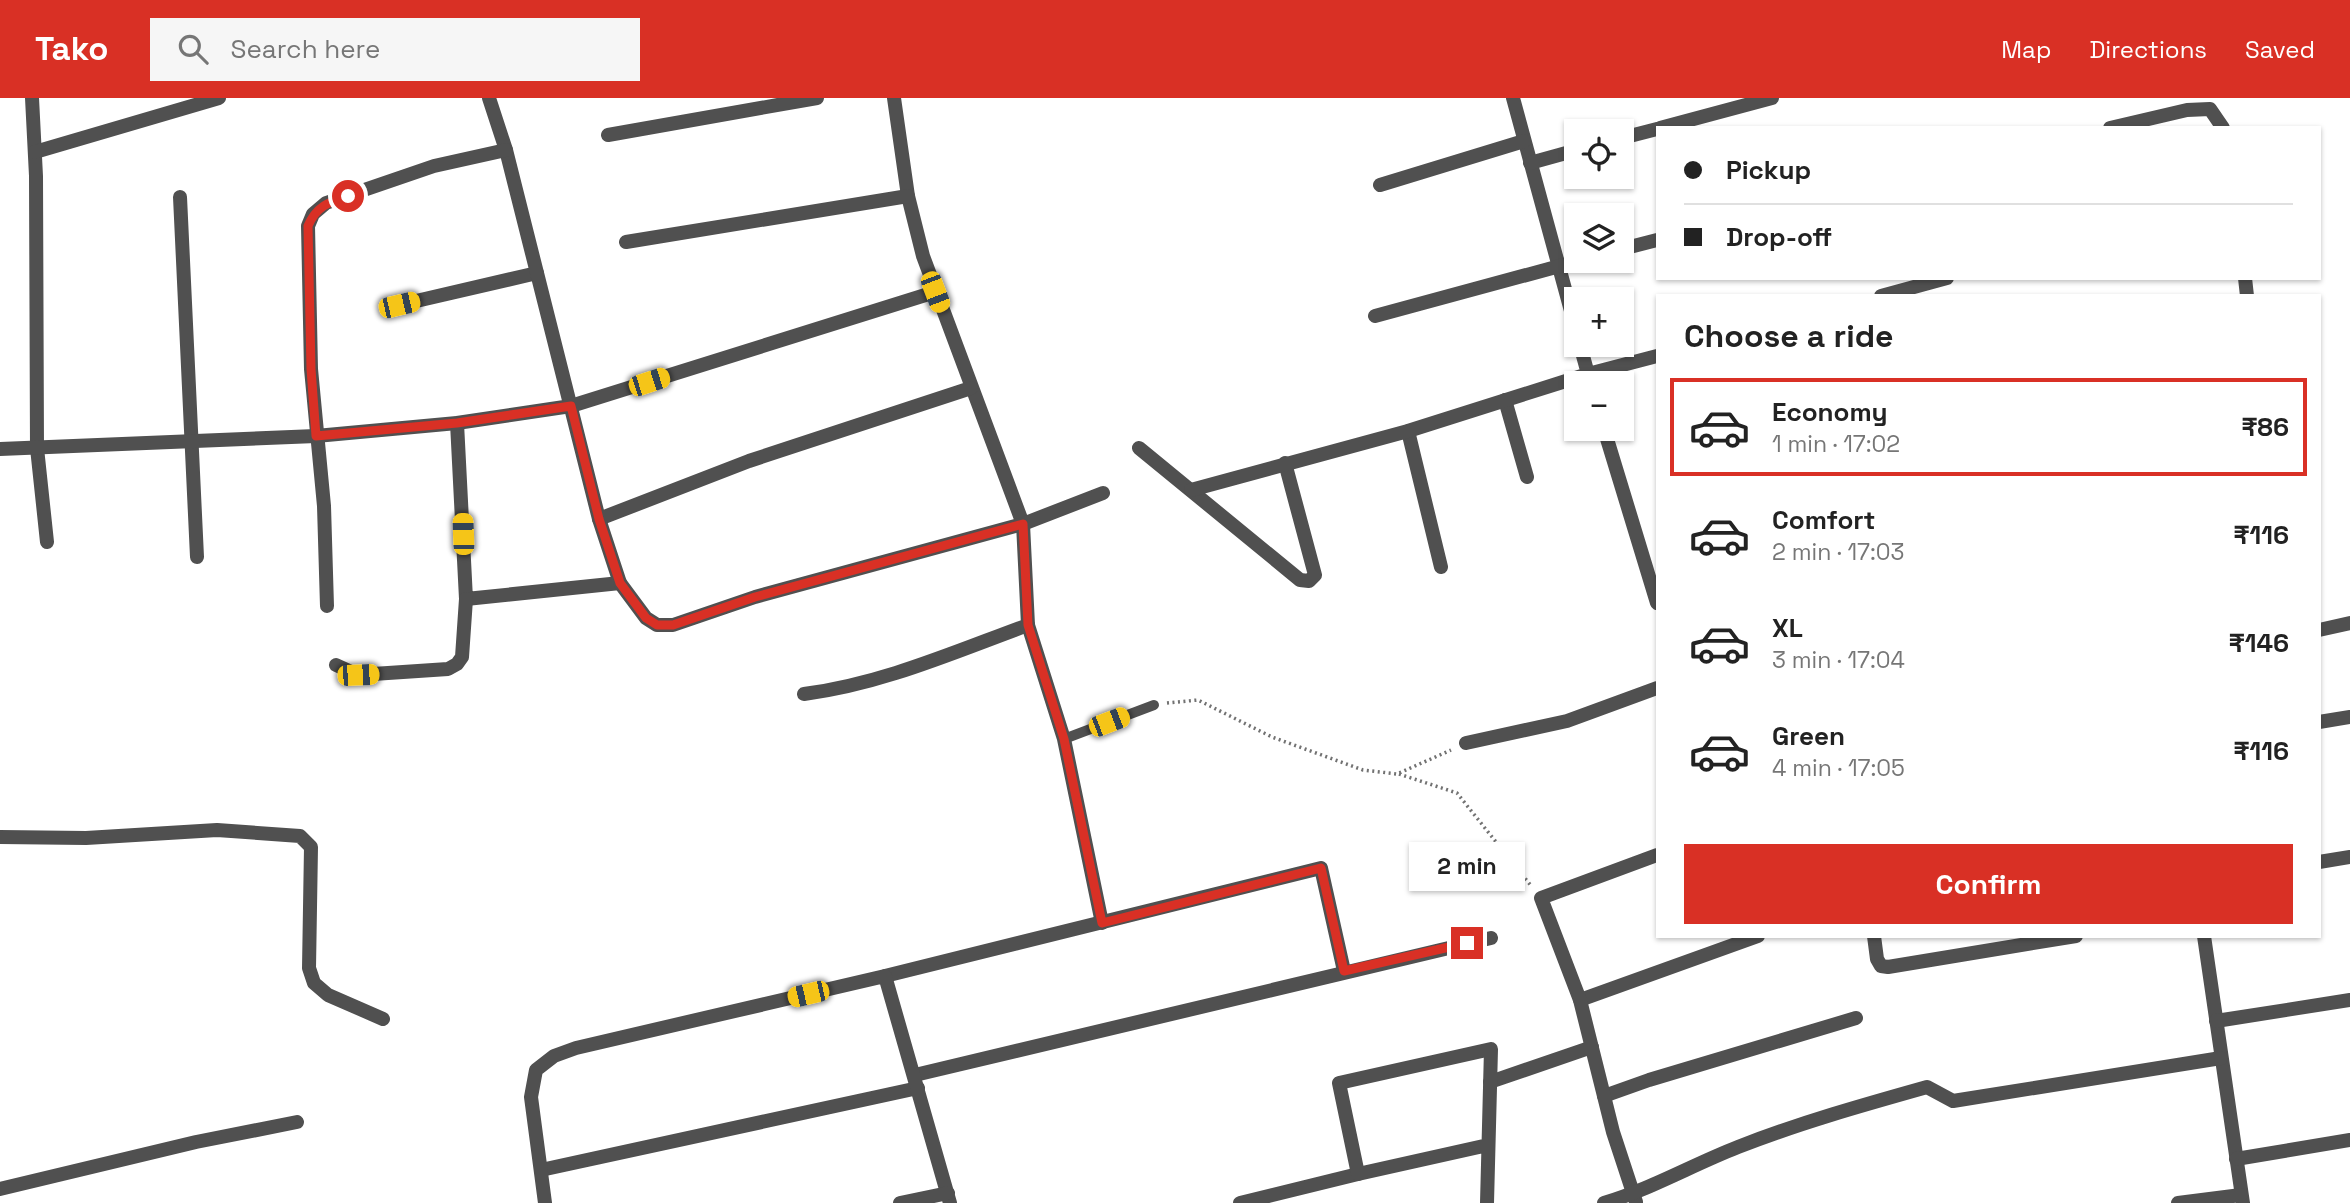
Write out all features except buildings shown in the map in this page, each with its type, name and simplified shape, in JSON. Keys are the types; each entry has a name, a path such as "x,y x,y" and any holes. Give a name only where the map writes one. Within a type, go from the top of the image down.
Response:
{"street":[{"path":"32,98 35,152 37,448 47,542"},
{"path":"35,152 219,98"},
{"path":"489,98 506,150 599,519 620,583 646,618 657,625 673,625 755,597 1023,524 1103,493"},
{"path":"608,135 817,98"},
{"path":"894,98 908,196 935,292 1023,524 1028,625 1064,739 1102,923"},
{"path":"1513,98 1564,287"},
{"path":"1667,126 1772,98"},
{"path":"2119,126 2187,110 2210,109 2222,126"},
{"path":"1634,135 1656,129"},
{"path":"1380,185 1524,141"},
{"path":"327,606 324,506 311,369 308,226 313,214 326,203 422,170 506,150"},
{"path":"1530,163 1564,154"},
{"path":"626,242 908,196"},
{"path":"180,197 197,557"},
{"path":"1634,246 1656,240"},
{"path":"1374,316 1564,264"},
{"path":"399,305 537,273"},
{"path":"1888,294 1940,280"},
{"path":"0,449 316,436 457,423 571,406 935,292"},
{"path":"1613,371 1656,356"},
{"path":"1191,490 1564,385"},
{"path":"599,519 749,461 971,388"},
{"path":"1505,400 1527,477"},
{"path":"336,665 358,675 448,669 462,657 466,599 457,423"},
{"path":"1408,431 1440,566"},
{"path":"1608,441 1656,600"},
{"path":"1139,448 1300,580 1309,582 1315,575 1285,463"},
{"path":"466,599 620,583"},
{"path":"2321,630 2350,623"},
{"path":"804,694 831,691 874,680 1028,625"},
{"path":"1466,743 1567,721 1656,688"},
{"path":"2321,722 2350,718"},
{"path":"0,837 86,838 217,830 300,836 311,847 309,968 314,983 328,995 383,1019"},
{"path":"1635,1198 1604,1096 1580,1000 1541,898 1656,855"},
{"path":"2321,862 2350,857"},
{"path":"545,1203 531,1097 536,1070 554,1056 576,1048 885,976 1321,868 1344,971"},
{"path":"541,1170 916,1082 1344,971 1491,938"},
{"path":"1580,1000 1752,938"},
{"path":"1874,938 1877,959 1881,966 1888,967 2064,938"},
{"path":"2178,1203 2242,1199 2204,938"},
{"path":"885,976 949,1198 900,1203"},
{"path":"2216,1021 2350,1000"},
{"path":"1604,1096 1856,1018"},
{"path":"1490,1083 1592,1047"},
{"path":"1358,1174 1339,1083 1491,1049 1487,1203"},
{"path":"1604,1203 1635,1198 1735,1148 1809,1121 1927,1087 1953,1101 2221,1058"},
{"path":"0,1189 196,1142 297,1122"},
{"path":"2236,1159 2350,1140"},
{"path":"1240,1203 1488,1144"}],"lane":[{"path":"1064,739 1154,705"}],"path":[{"path":"1154,705 1198,700 1272,737 1363,770 1397,774 1457,793 1541,898"},
{"path":"1397,774 1466,743"}],"route":[{"path":"348,196 326,203 313,214 308,226 311,369 316,436 457,423 571,406 599,519 620,583 646,618 657,625 673,625 755,597 1023,524 1028,625 1064,739 1102,923 1321,868 1344,971 1467,943"}]}
